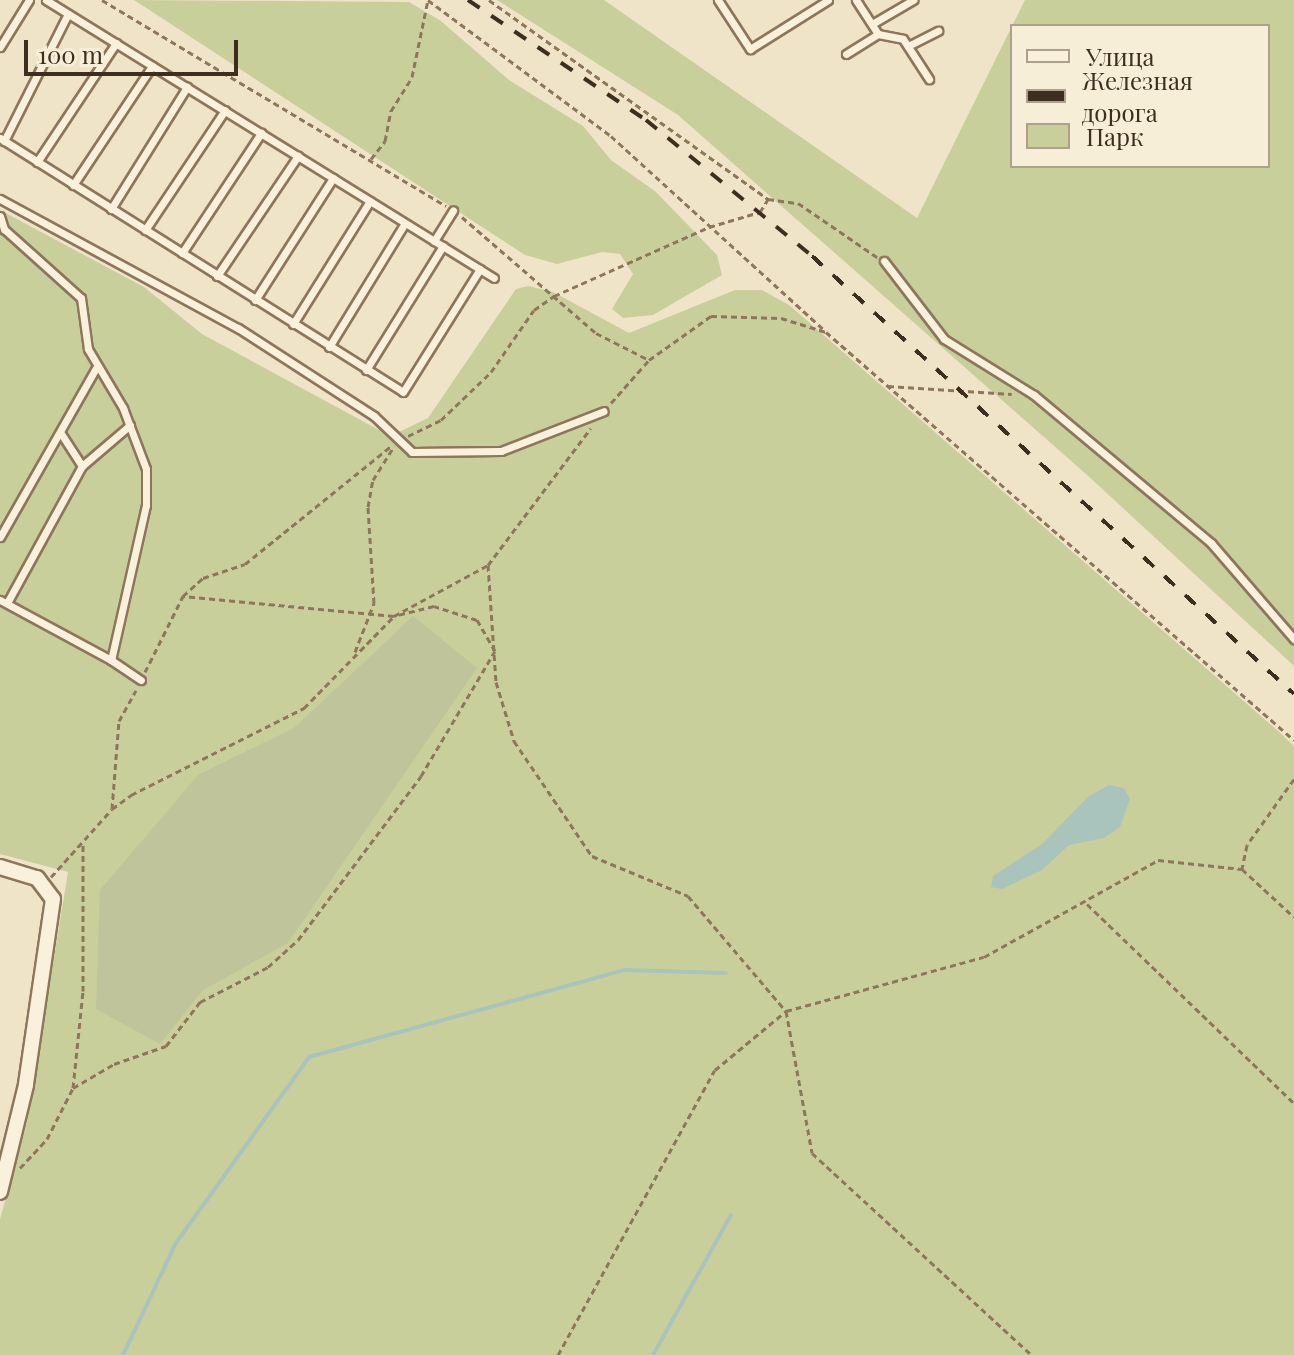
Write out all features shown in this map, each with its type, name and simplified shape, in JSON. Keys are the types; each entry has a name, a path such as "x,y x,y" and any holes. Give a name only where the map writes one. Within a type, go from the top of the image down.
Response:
{"street":[{"path":"0,867 44,884 53,909 24,1099 1,1190"}],"lane":[{"path":"0,47 29,0"},
{"path":"46,0 494,278"},
{"path":"718,0 750,49 828,0"},
{"path":"856,0 878,34"},
{"path":"872,24 913,0"},
{"path":"68,14 2,140 366,370 403,392 480,269"},
{"path":"908,46 938,31"},
{"path":"846,54 878,34 903,39 929,79"},
{"path":"37,162 116,43"},
{"path":"73,185 152,66"},
{"path":"111,209 187,87"},
{"path":"145,230 225,110"},
{"path":"182,253 261,133"},
{"path":"217,276 298,156"},
{"path":"255,300 333,178"},
{"path":"0,199 238,328 374,416 412,452 501,451 604,411"},
{"path":"293,324 370,201"},
{"path":"434,241 453,210"},
{"path":"0,216 4,229 81,298 96,368 130,425 146,469 146,505 111,660"},
{"path":"329,347 405,223"},
{"path":"366,370 443,246"},
{"path":"884,261 944,339 1034,395 1211,543 1294,639"},
{"path":"0,537 96,368"},
{"path":"130,425 82,466 4,601 141,680"},
{"path":"60,432 82,466"}],"path":[{"path":"102,0 453,210 596,333 649,360"},
{"path":"371,159 385,141 391,111 412,77 428,0 611,136 826,332 1294,740"},
{"path":"489,0 768,199 798,203 884,261"},
{"path":"112,809 119,721 183,596 203,578 245,564 399,440 441,420 491,372 534,310 554,296 709,227 760,212 768,199"},
{"path":"44,884 83,845 112,809 304,708 394,616 488,565 604,411 649,360 711,316 781,318 826,332"},
{"path":"888,386 1034,395"},
{"path":"355,653 374,603 368,507 373,480 399,440"},
{"path":"488,565 496,682 514,741 592,856 688,896 786,1011 812,1153 1032,1355"},
{"path":"183,596 394,616 434,606 477,620 495,651"},
{"path":"73,1088 114,1064 166,1046 200,1002 268,967 298,940 421,776 495,651"},
{"path":"1242,869 1247,845 1294,779"},
{"path":"1,1190 47,1139 73,1088 83,991 83,845"},
{"path":"558,1355 715,1070 786,1011 984,957 1087,904 1158,860 1242,869 1294,917"},
{"path":"1087,904 1294,1103"}],"green space":[{"path":"134,0 409,2 441,21 509,80 583,126 611,160 656,192 717,255 722,275 653,315 623,318 612,309 633,274 620,254 602,252 557,264 525,255"},
{"path":"497,0 604,0 917,218 1010,30 1010,168 1270,168 1270,24 1013,24 1025,0 1294,0 1294,666 1086,474 678,115"},
{"path":"0,210 144,287 202,334 381,431 399,432 428,418 516,289 528,286 553,292 629,333 735,290 762,290 789,305 1277,730 1294,746 1294,1355 0,1355 0,1219 27,1123 68,872 0,854"},
{"path":"413,616 477,668 288,943 203,990 160,1044 96,1009 100,890 198,775 294,728"}],"water":[{"path":"1109,785 1124,788 1130,799 1120,827 1104,838 1069,845 1042,870 1002,889 991,887 993,876 1042,844 1089,796"}],"waterway":[{"path":"123,1355 176,1243 309,1057 625,970 726,973"},
{"path":"653,1355 731,1215"}],"railway":[{"path":"468,0 646,120 812,256 1294,694"}]}
